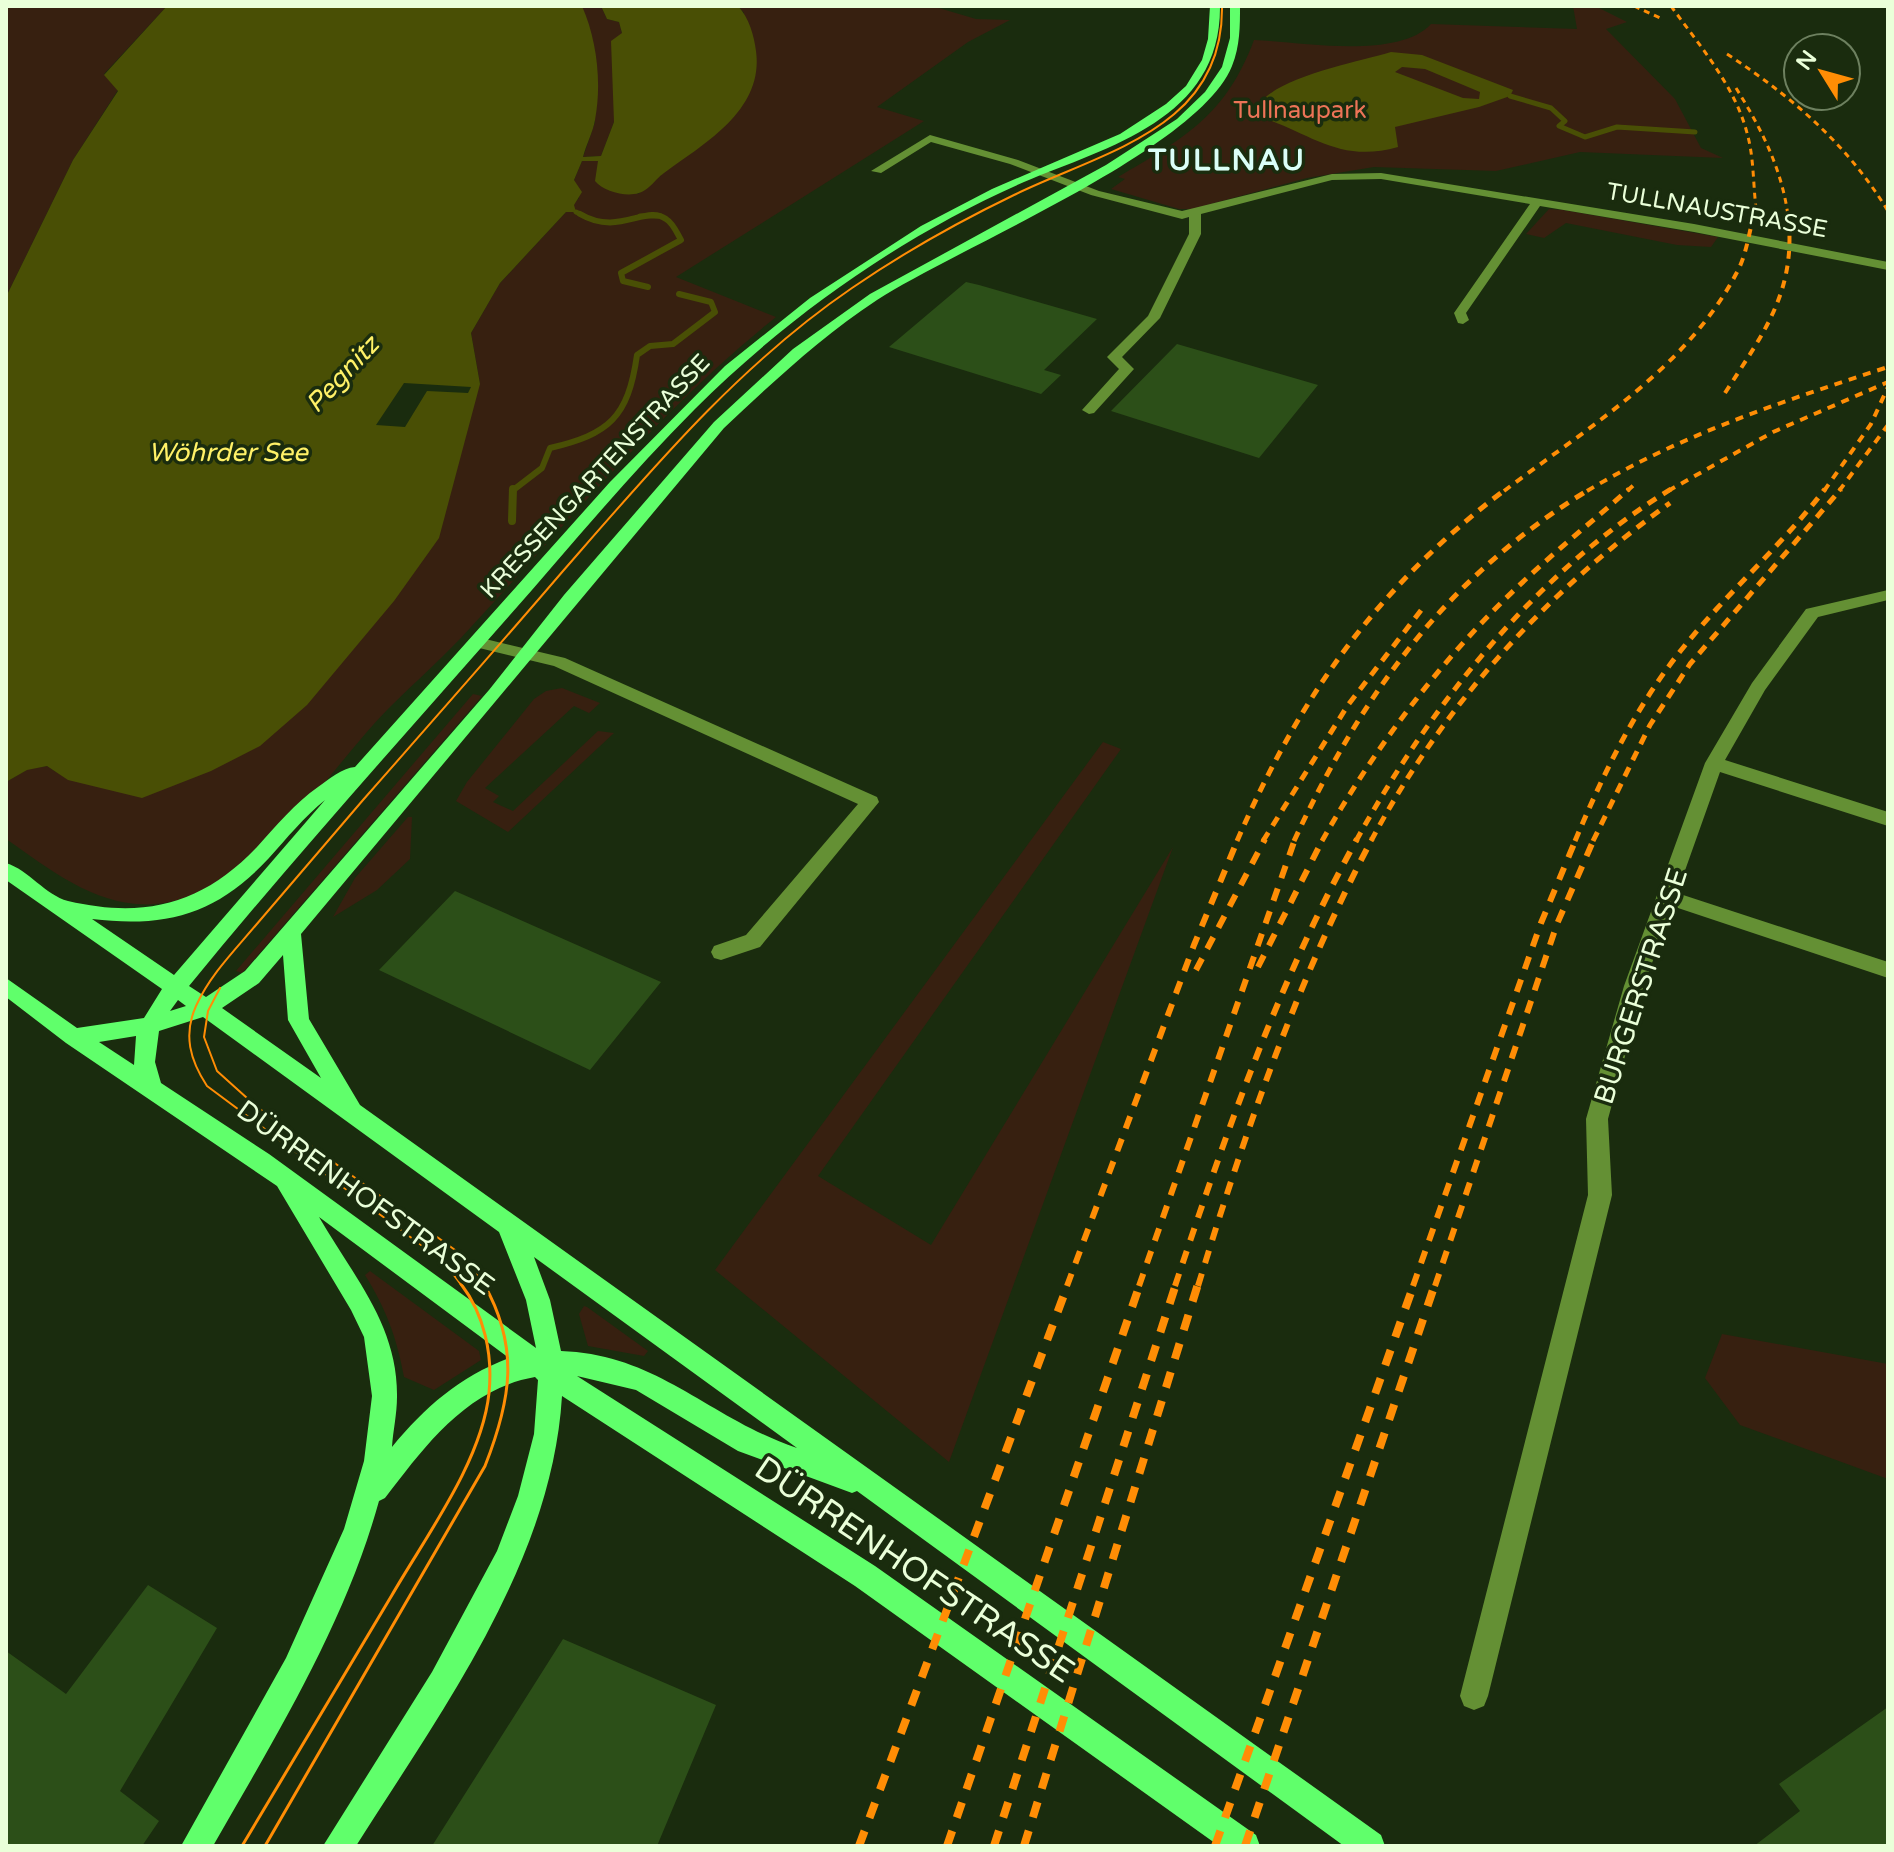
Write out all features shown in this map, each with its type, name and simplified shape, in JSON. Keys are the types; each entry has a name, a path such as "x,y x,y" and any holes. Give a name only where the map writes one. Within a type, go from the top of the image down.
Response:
{"main road":[{"name":"KRESSENGARTENSTRASSE","path":"147,1027 174,989 477,642 676,420 740,358 817,298 914,235 1038,171 1120,138 1189,89 1209,55 1215,6"},
{"name":"KRESSENGARTENSTRASSE","path":"74,1037 147,1027 205,1009 252,977 702,443 781,367 896,283 1148,144 1202,101 1219,80 1231,55 1235,6"},
{"name":"KRESSENGARTENSTRASSE","path":"63,908 153,914 172,912 210,898 247,872 312,801 379,755"},
{"name":"DÜRRENHOFSTRASSE","path":"6,870 353,1113 1370,1846"},
{"name":"DÜRRENHOFSTRASSE","path":"291,934 299,1020 353,1113"},
{"name":"DÜRRENHOFSTRASSE","path":"6,986 74,1037 284,1178 546,1366 856,1569 1245,1846"},
{"path":"147,1027 143,1064 153,1090"},
{"path":"196,1846 317,1622 369,1499 385,1429 385,1394 377,1339 364,1306 284,1178"},
{"path":"338,1846 462,1644 496,1578 524,1513 542,1454 546,1366 541,1309 508,1226"},
{"name":"DÜRRENHOFSTRASSE","path":"369,1499 425,1426 456,1397 490,1377 546,1366 626,1374 661,1390 736,1436 879,1490"}],"street":[{"name":"TULLNAUSTRASSE","path":"877,171 930,138 1161,213 1195,213 1332,177 1381,176 1819,250 1888,266"},
{"path":"1463,320 1460,313 1538,201"},
{"path":"1089,410 1127,369 1114,357 1154,318 1195,234 1195,213"},
{"name":"BURGERSTRASSE","path":"1474,1696 1600,1195 1597,1119 1634,986 1714,763 1758,687 1812,613 1888,595"},
{"name":"KRESSENGARTENSTRASSE","path":"477,642 559,662 870,802 753,941 721,952"},
{"path":"1714,763 1888,819"},
{"path":"1667,897 1888,970"}],"green space":[{"path":"6,6 167,6 104,74 118,90 73,160 6,297"},
{"path":"582,6 601,6 607,19 619,22 622,33 614,122 601,156 583,157 595,122"},
{"path":"738,6 932,6 976,19 1010,20 968,42 877,107 924,121 676,277 776,317 655,427 461,638 389,708 264,849 204,891 170,902 147,904 103,897 82,888 6,839 6,782 28,769 47,766 56,772 480,384 471,333 500,283 579,198 574,180 582,161 598,161 638,194 661,175 744,13"},
{"name":"Tullnaupark","path":"1573,6 1595,6 1627,22 1606,29 1675,99 1701,148 1723,158 1580,152 1496,171 1374,167 1307,178 1192,209 1179,209 1111,189 1125,179 1118,177 1164,150 1201,122 1230,88 1254,40 1373,45 1416,35 1431,24 1577,29"},
{"path":"1549,209 1718,237 1711,247 1677,245 1566,223 1544,238 1526,234"},
{"path":"562,688 600,703 589,713 574,706 485,788 499,796 493,802 513,811 598,731 614,733 508,832 456,801 467,782 534,699 546,691"},
{"path":"473,694 482,696 242,973 236,971"},
{"path":"1103,742 1121,749 818,1176 931,1245 1173,847 949,1462 715,1270"},
{"path":"408,817 412,817 410,859 377,890 333,917 355,878"},
{"path":"370,1271 479,1351 481,1360 434,1390 404,1377 390,1324 365,1275"},
{"path":"584,1306 648,1351 644,1356 588,1346 579,1314"},
{"path":"1722,1334 1888,1364 1888,1479 1740,1425 1705,1378"}],"water":[{"name":"Wöhrder See","path":"167,6 582,6 595,47 598,77 594,125 583,157 601,156 614,122 611,41 622,33 619,22 607,19 601,6 738,6 752,33 756,72 751,91 728,123 643,191 629,194 607,190 595,181 598,161 582,161 574,180 582,192 574,205 576,212 566,212 500,283 471,333 480,384 439,538 394,601 307,705 260,746 211,771 142,798 68,780 47,766 27,770 6,782 6,297 73,160 118,91 104,75"},
{"path":"1391,52 1422,55 1513,90 1510,96 1479,107 1395,127 1398,147 1378,151 1344,150 1264,118 1260,103 1285,85 1321,71","holes":["1402,67 1425,69 1480,92 1479,99 1463,98 1395,72"]}],"pier":[{"path":"404,383 471,387 468,393 427,391 405,427 376,425"}],"building":[{"path":"966,282 1097,319 1044,370 1061,375 1041,394 889,347"},
{"path":"1177,344 1318,385 1259,458 1111,411"},
{"path":"455,891 661,982 590,1070 379,970"},
{"path":"148,1585 217,1628 120,1791 159,1821 142,1846 6,1846 6,1651 66,1694"},
{"path":"563,1639 716,1705 657,1846 432,1846"},
{"path":"1888,1707 1888,1846 1754,1846 1800,1811 1779,1784"}],"waterway":[{"path":"1510,96 1551,108 1565,121 1559,126 1585,137 1617,127 1695,132"},
{"path":"576,212 580,214"},
{"path":"580,214 607,222 646,216"},
{"path":"580,214 584,216"},
{"path":"640,216 646,216"},
{"path":"646,216 660,216"},
{"path":"646,216 660,216"},
{"path":"648,287 623,281 621,273 681,240 671,223 660,216"},
{"path":"513,490 542,468 550,448 587,436 612,420 628,394 637,355 650,346 673,344 715,312 711,302 679,294"},
{"path":"512,521 513,490"}],"tram line":[{"path":"462,1286 444,1262 207,1086 196,1067 189,1037 192,1017 202,995 231,953 363,800 630,495 734,384 811,318 891,262 993,205 1120,148 1152,130 1181,108 1203,81 1217,48 1222,6"},
{"path":"220,988 208,1011 204,1037 217,1071 257,1107 462,1255 485,1286"},
{"path":"242,1846 436,1523 476,1445 489,1393 490,1364 481,1321 461,1284"},
{"path":"265,1846 485,1466 501,1419 508,1374 503,1330 485,1286"}],"railway":[{"path":"1634,6 1660,18"},
{"path":"1671,6 1715,66 1741,116 1752,161 1756,208 1753,216"},
{"path":"1727,54 1774,87 1836,143 1888,211"},
{"path":"1736,88 1769,149 1781,182 1788,216"},
{"path":"1504,491 1601,420 1663,368 1690,339 1715,308 1739,267 1754,214"},
{"path":"1725,393 1764,330 1782,288 1787,266 1788,214"},
{"path":"1587,491 1659,452 1697,436 1772,406 1888,367"},
{"path":"1668,491 1773,432 1888,382"},
{"path":"1824,491 1871,424 1888,387"},
{"path":"1839,491 1888,425"},
{"path":"1627,491 1637,482"},
{"path":"1237,841 1288,738 1348,646 1419,564 1506,489"},
{"path":"1322,841 1382,746 1450,657 1517,588 1629,489"},
{"path":"1575,841 1619,746 1659,679 1711,615 1825,489"},
{"path":"1593,841 1650,725 1690,664 1841,489"},
{"path":"1295,839 1349,735 1415,641 1452,599 1494,559 1539,523 1587,491"},
{"path":"1356,841 1418,739 1491,644 1532,600 1576,560 1622,522 1668,491"},
{"path":"1371,841 1431,743 1501,654 1581,575 1670,503"},
{"path":"1263,841 1348,705 1422,609"},
{"path":"1067,1286 1194,945 1238,839"},
{"path":"1196,970 1265,839"},
{"path":"1139,1286 1295,839"},
{"path":"1258,967 1323,839"},
{"path":"1175,1286 1256,1058 1303,947 1357,839"},
{"path":"1413,1286 1541,923 1576,839"},
{"path":"1435,1286 1557,924 1594,839"},
{"path":"1198,1286 1274,1058 1320,947 1371,841"},
{"path":"859,1846 1068,1284"},
{"path":"947,1846 1140,1284"},
{"path":"994,1846 1176,1284"},
{"path":"1024,1846 1198,1284"},
{"path":"1215,1846 1414,1284"},
{"path":"1245,1846 1435,1284"}],"district":[{"name":"TULLNAU","path":"1227,160"}],"water label":[{"name":"Pegnitz","path":"342,374"}]}
